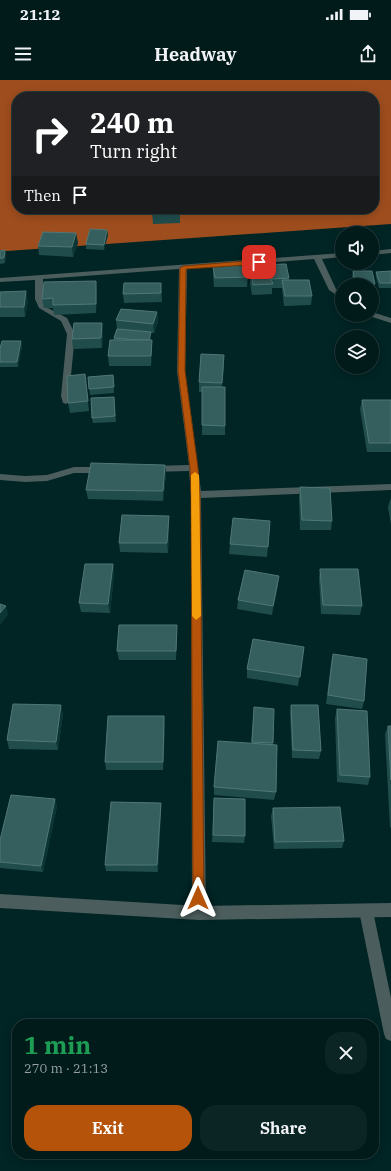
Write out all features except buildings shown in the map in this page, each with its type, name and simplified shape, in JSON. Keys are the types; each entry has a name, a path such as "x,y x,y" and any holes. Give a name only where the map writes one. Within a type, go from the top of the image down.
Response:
{"street":[{"path":"379,252 391,251"},
{"path":"0,280 183,268 335,256"},
{"path":"317,257 335,292"},
{"path":"183,268 182,371 196,495 198,913"},
{"path":"39,278 39,299 43,308 64,320 71,334 65,396 66,401"},
{"path":"379,317 391,322"},
{"path":"142,469 194,468"},
{"path":"0,477 25,479 46,478 74,470 112,470"},
{"path":"196,495 391,487"},
{"path":"0,901 198,913 391,910"},
{"path":"366,911 391,1034"}],"shaded area":[{"path":"0,80 391,80 391,224 335,226 335,228 7,251 0,250"}],"slow traffic":[{"path":"195,475 196,616"}],"route":[{"path":"198,898 196,495 182,371 183,268 259,262"}]}
